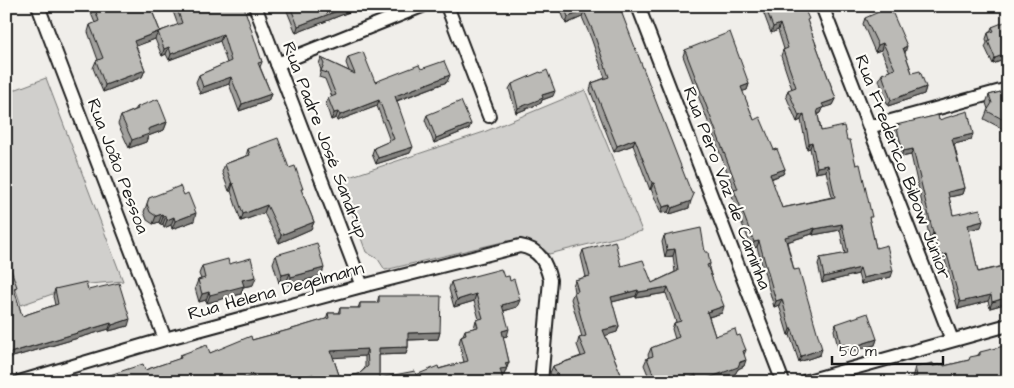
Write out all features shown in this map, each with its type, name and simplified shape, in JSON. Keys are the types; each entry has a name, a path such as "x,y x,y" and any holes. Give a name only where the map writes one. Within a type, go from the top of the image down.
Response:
{"street":[{"name":"Rua João Pessoa","path":"38,6 165,339"},
{"name":"Rua Padre José Sandrup","path":"255,6 362,286"},
{"path":"277,64 422,6"},
{"path":"447,6 489,116"},
{"name":"Rua Pero Vaz de Caminha","path":"638,6 783,382"},
{"name":"Rua Frederico Bibow Júnior","path":"822,6 952,340"},
{"path":"869,127 1008,89"},
{"name":"Rua Helena Degelmann","path":"19,382 165,339 515,247 528,247 541,256 547,267 550,280 541,382"},
{"path":"804,382 1008,325"}],"shaded area":[{"path":"46,78 123,281 78,285 21,305 6,260 6,93"},
{"path":"585,90 642,231 549,254 530,242 507,241 385,270 378,259 366,252 340,180 484,132"}],"building":[{"path":"94,6 150,6 160,31 134,41 145,70 105,85 96,61 103,58 90,25 99,21"},
{"path":"176,6 244,7 262,62 258,63 271,94 242,104 231,77 203,87 199,75 231,61 223,34 171,54 169,47 164,49 158,32 182,23"},
{"path":"290,6 350,6 298,26"},
{"path":"564,6 619,6 691,192 694,194 691,201 672,208 671,205 663,207 635,139 617,146 592,83 609,77 593,31 584,11 568,17"},
{"path":"765,6 800,6 801,9 804,8 836,99 822,104 824,107 817,110 821,131 844,126 847,140 850,140 856,165 860,164 872,217 869,217 876,248 887,245 893,271 863,278 860,268 824,277 820,258 848,253 842,224 815,228 785,237 794,270 799,269 822,349 801,356 792,329 790,329 782,299 776,301 759,241 754,242 734,190 738,189 685,50 730,32 749,84 741,87 754,120 760,117 774,150 777,149 785,169 770,174 782,208 835,197 828,165 817,167 812,142 809,143 804,114 799,116 788,90 796,87 783,50 788,48 780,24 773,27"},
{"path":"890,7 907,46 903,48 912,73 920,71 926,87 891,100 882,74 895,69 883,43 878,45 865,18"},
{"path":"1007,21 1008,53 995,58 988,41 990,40 988,33 994,31 992,27"},
{"path":"363,52 375,82 419,65 421,69 444,61 450,75 395,96 413,147 378,158 374,148 394,139 379,100 340,115 338,112 334,113 328,98 336,95 327,73 321,71 324,64 321,58 355,74 348,57"},
{"path":"547,70 555,91 542,95 543,98 518,108 512,84"},
{"path":"1008,90 1008,121 1006,121 987,111 992,103 989,95"},
{"path":"158,99 167,122 148,129 149,134 132,140 121,116"},
{"path":"461,101 471,124 436,138 427,115"},
{"path":"968,111 973,134 952,139 965,188 948,192 953,215 980,209 983,221 968,225 978,272 1008,265 1008,297 992,302 991,295 960,302 947,254 940,256 913,149 903,151 896,125 938,115 939,120"},
{"path":"278,138 289,168 295,166 303,189 301,189 314,222 281,235 267,205 243,214 225,164 250,155 248,149"},
{"path":"180,186 184,195 188,193 196,213 175,221 174,217 167,220 166,216 163,217 162,214 156,216 150,212 147,204 149,198"},
{"path":"701,228 705,252 708,252 710,264 707,265 724,306 707,312 715,336 735,329 737,336 740,335 746,350 743,351 746,360 740,362 738,367 698,382 696,375 679,382 656,382 647,358 653,356 651,348 679,337 674,323 681,321 668,287 639,292 638,290 611,297 619,326 603,330 624,382 560,382 553,366 586,355 579,338 586,336 574,292 578,291 575,280 590,276 583,250 615,241 621,266 643,260 652,283 678,271 675,249 667,250 664,236"},
{"path":"317,243 324,268 291,277 290,273 282,275 276,255"},
{"path":"251,258 256,277 242,280 244,286 210,295 209,292 202,294 198,280 205,278 202,266 228,259 229,264"},
{"path":"8,261 17,287 14,288 22,316 58,304 55,289 86,282 88,290 119,283 130,319 6,354 6,262"},
{"path":"501,269 504,277 509,276 510,281 514,279 520,300 502,305 509,329 502,331 509,362 505,363 507,368 500,369 503,380 501,382 381,382 379,378 415,371 416,375 438,366 439,369 468,361 461,336 466,334 465,330 478,327 476,320 483,318 476,294 457,300 451,282"},
{"path":"379,296 441,296 440,332 408,333 408,347 379,348 379,381 375,382 316,382 313,374 286,382 257,382 254,375 234,382 89,382 143,364 145,370 181,358 180,355 207,345 210,353 251,336 252,340 296,328 329,318 328,313 340,313 340,308 360,308 360,303 379,303","holes":["367,349 368,366 359,374 342,378 339,375 331,351"]},
{"path":"868,313 877,339 846,349 845,344 841,346 836,324"},
{"path":"1008,345 1008,382 900,382 917,376 915,367 933,363 933,366 944,364 944,366 969,360 970,357 980,355 980,352"}]}
